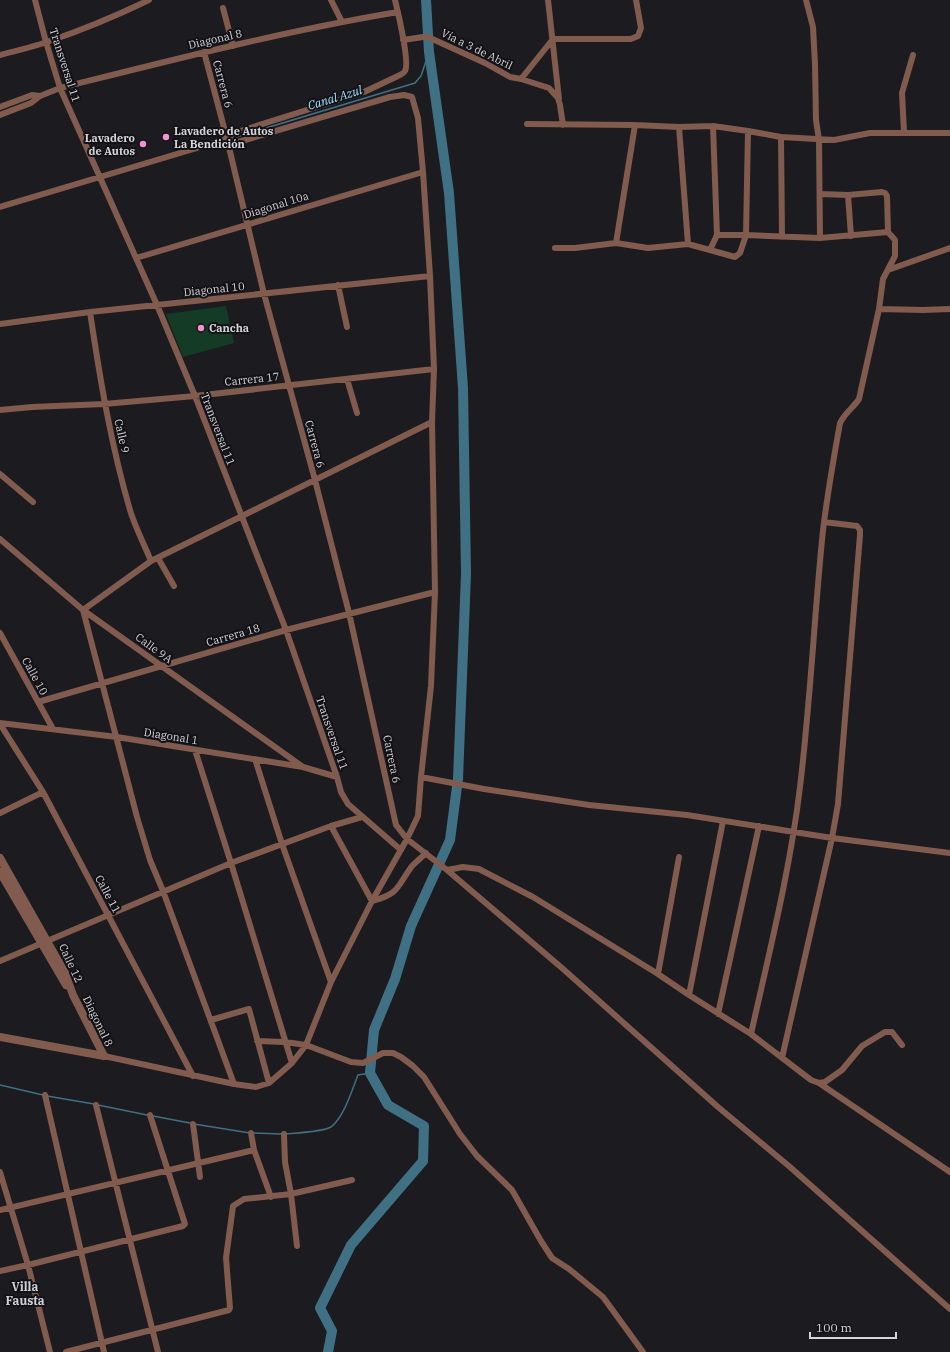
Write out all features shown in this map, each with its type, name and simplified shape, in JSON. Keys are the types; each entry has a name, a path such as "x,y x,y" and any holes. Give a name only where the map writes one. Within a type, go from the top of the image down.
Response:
{"street":[{"name":"Transversal 11","path":"35,0 60,88 157,305 195,396 286,630 341,792 348,804 401,850"},
{"path":"0,55 46,42 118,15 149,0"},
{"path":"331,0 342,22"},
{"path":"0,207 227,140 234,133 373,89 400,75 405,71 406,65 403,40 395,0"},
{"path":"548,0 562,125"},
{"path":"553,39 631,38 638,36 641,28 636,0"},
{"path":"806,0 813,27 816,120 819,140 820,238"},
{"path":"223,8 233,46"},
{"name":"Diagonal 8","path":"0,115 31,103 40,96 60,88 204,52 342,22 398,12"},
{"name":"Vía a 3 de Abril","path":"403,40 428,37 485,63 510,77 549,88 559,100"},
{"path":"521,79 553,39"},
{"name":"Carrera 6","path":"204,52 248,224 264,294 315,480 349,613 396,825 407,840"},
{"path":"904,132 902,93 913,56"},
{"name":"Diagonal 8","path":"0,107 32,95 40,96"},
{"path":"0,1037 104,1056 234,1084 256,1087 270,1083 292,1063 306,1045 331,982 372,901 407,840 418,816 431,686 435,592 432,422 434,369 430,276 418,118 412,97 404,95 390,97 235,143 227,140"},
{"path":"527,124 635,125 679,128 713,126 781,138 819,140 834,140 870,133 904,132 950,134"},
{"path":"616,243 635,125"},
{"path":"710,250 717,235 713,126"},
{"path":"679,128 688,244"},
{"path":"554,248 575,248 616,243 648,248 688,244 735,257 740,253 746,234 748,131"},
{"path":"781,138 782,237"},
{"name":"Diagonal 10a","path":"136,258 423,172"},
{"path":"751,1034 778,912 800,789 810,692 824,522 840,423 844,415 859,399 879,309 883,279 895,256 895,240 888,232 887,196 885,193 848,195 820,194"},
{"path":"848,195 851,236"},
{"path":"717,235 746,234 820,238 888,232"},
{"path":"888,270 950,248"},
{"name":"Diagonal 10","path":"0,324 90,312 430,276"},
{"path":"338,285 347,327"},
{"path":"879,309 950,309"},
{"name":"Calle 9","path":"90,312 104,404 130,511 151,561"},
{"name":"Carrera 17","path":"0,410 104,404 195,396 434,369"},
{"path":"347,379 358,413"},
{"path":"234,1084 164,892 150,860 137,817 84,610 151,561 432,422"},
{"path":"0,474 33,502"},
{"path":"782,1058 832,838 838,804 860,535 860,530 857,526 824,522"},
{"name":"Calle 9A","path":"0,539 84,610 303,767"},
{"path":"158,558 174,586"},
{"name":"Carrera 18","path":"38,702 286,630 435,592"},
{"name":"Calle 10","path":"0,633 53,729"},
{"name":"Diagonal 1","path":"0,723 117,737 255,759 303,767 337,777"},
{"name":"Calle 11","path":"0,723 43,792 193,1076"},
{"path":"195,750 292,1063"},
{"path":"255,759 282,844 331,982"},
{"path":"421,777 484,789 589,805 723,821 832,838 950,853"},
{"path":"0,812 43,792"},
{"path":"0,961 44,941 231,863 331,826 362,817"},
{"path":"689,995 723,821"},
{"path":"331,826 372,901"},
{"path":"718,1014 759,826"},
{"path":"407,840 447,870 562,968 718,1107 790,1167 950,1309"},
{"path":"372,901 391,894 398,888 412,866 426,853"},
{"path":"658,974 679,857"},
{"name":"Calle 12","path":"0,858 44,941"},
{"path":"447,870 463,867 479,869 533,897 658,974 751,1034 811,1080 819,1083 950,1172"},
{"name":"Calle 12","path":"0,872 65,973 73,996"},
{"name":"Diagonal 8","path":"73,996 104,1056"},
{"path":"211,1020 249,1009 270,1083"},
{"path":"819,1083 825,1082 842,1070 862,1046 885,1032 892,1032 902,1046"},
{"path":"257,1041 285,1042 306,1045 351,1062 363,1063 383,1053 393,1054 401,1057 413,1066 424,1077 460,1134 477,1156 512,1190 552,1258 603,1297 643,1352"},
{"path":"45,1095 104,1352"},
{"path":"96,1105 158,1352"},
{"path":"0,1271 80,1252 185,1224 150,1115"},
{"path":"193,1124 200,1177"},
{"path":"251,1133 254,1150 271,1197"},
{"path":"284,1134 285,1162 291,1194 297,1246"},
{"path":"0,1210 254,1150"},
{"path":"0,1172 28,1265 50,1352"},
{"path":"66,1352 229,1309 226,1258 233,1206 244,1199 291,1194 352,1180"}],"green space":[{"name":"Cancha","path":"226,306 234,343 183,357 166,314"}],"waterway":[{"path":"328,1352 332,1331 320,1308 351,1245 423,1161 424,1126 388,1105 370,1073 374,1030 395,979 411,926 450,840 458,779 466,574 463,388 449,193 429,52 426,0"},
{"name":"Canal Azul","path":"233,138 415,83 421,76 429,52"},
{"path":"285,1134 315,1131 331,1127 336,1123 344,1110 358,1075 370,1073"},
{"path":"0,1085 43,1095"},
{"path":"47,1096 94,1104"},
{"path":"98,1105 147,1115"},
{"path":"153,1116 190,1123"},
{"path":"194,1124 250,1133"},
{"path":"253,1133 282,1134"}],"place":[{"name":"Lavadero de Autos La Bendición","path":"166,137"},
{"name":"Lavadero de Autos","path":"143,144"},
{"name":"Cancha","path":"201,328"}],"district":[{"name":"Villa Fausta","path":"25,1294"}]}
